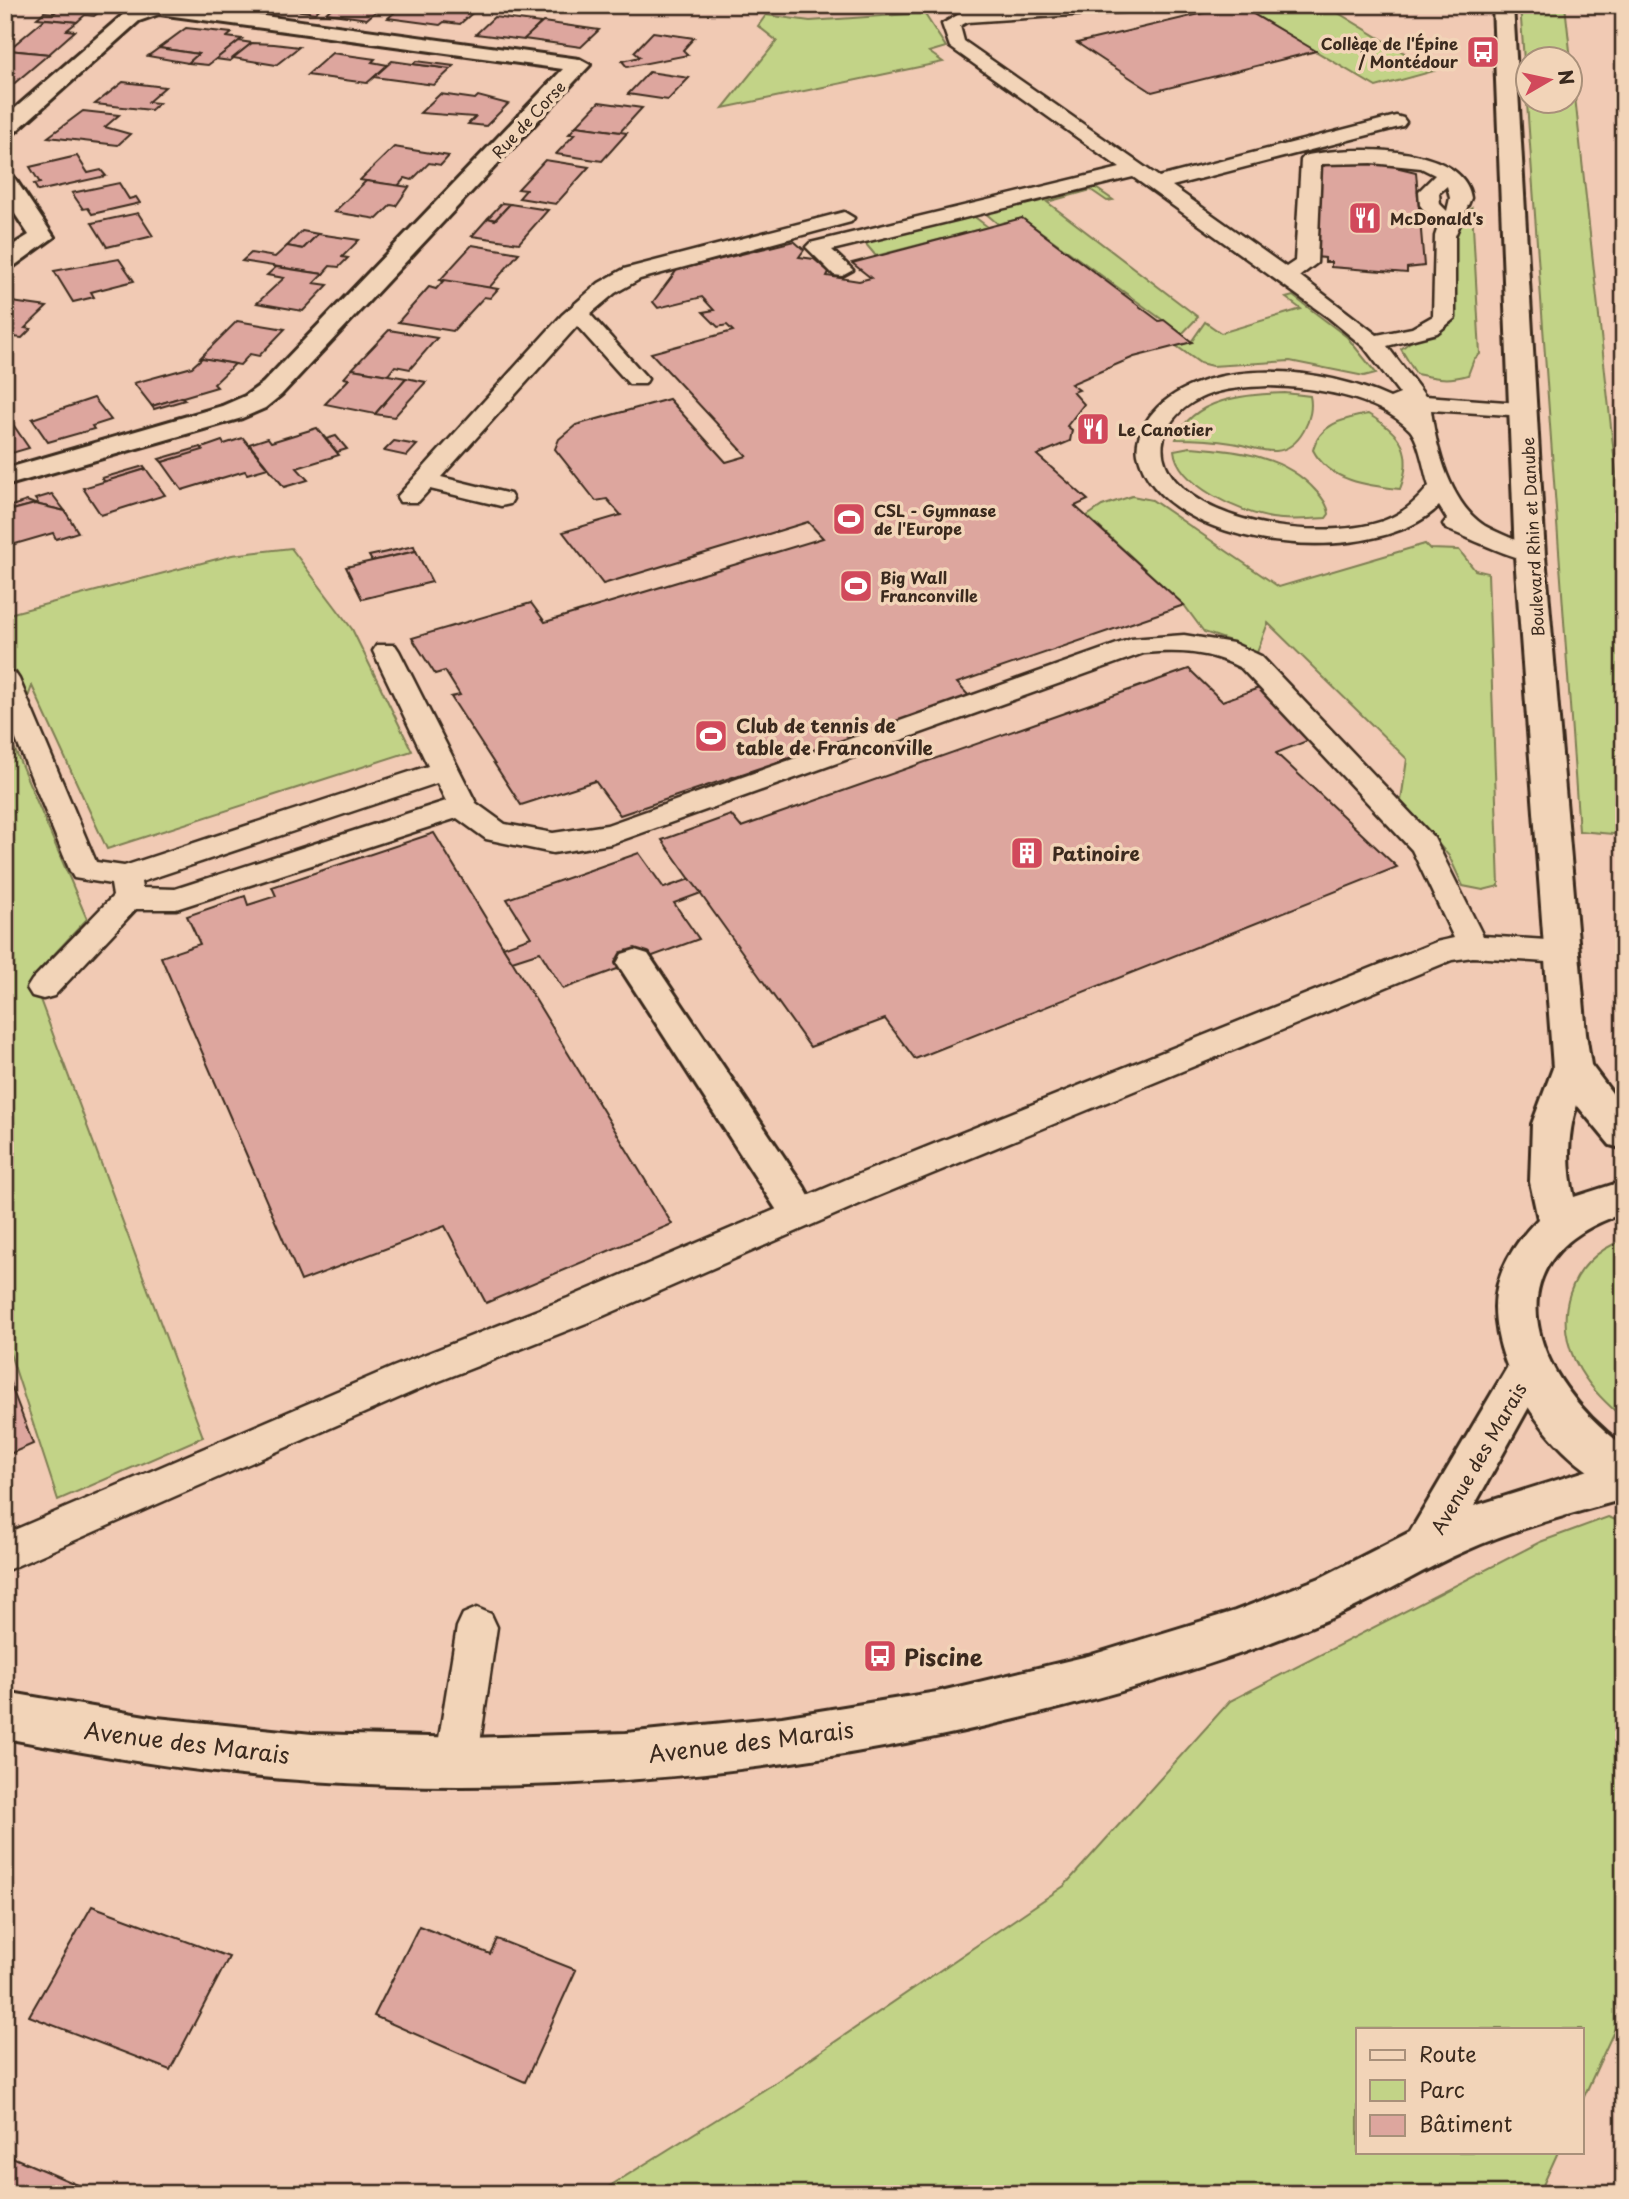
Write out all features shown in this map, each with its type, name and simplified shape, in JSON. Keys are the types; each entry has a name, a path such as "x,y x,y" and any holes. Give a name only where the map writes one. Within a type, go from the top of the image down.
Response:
{"street":[{"name":"Boulevard Rhin et Danube","path":"1503,5 1531,556 1572,1068 1551,1125 1550,1182 1559,1222"},
{"name":"Rue de Corse","path":"5,129 132,16 158,8 579,65 272,389 255,402 232,412 5,478"},
{"path":"5,181 42,237 5,261"},
{"path":"635,963 790,1198"},
{"path":"1572,1068 1604,1113 1624,1134"},
{"path":"1624,1197 1594,1204 1559,1222 1531,1250 1517,1285 1516,1326 1529,1369 1553,1409 1588,1445 1624,1471"},
{"name":"Avenue des Marais","path":"1427,1546 1529,1369"},
{"name":"Avenue des Marais","path":"5,1715 57,1726 223,1750 389,1762 456,1763 699,1752 891,1723 1084,1682 1237,1632 1335,1594 1427,1546 1524,1506 1624,1479"}],"lane":[{"path":"1149,5 963,17 951,24 956,43 1338,313 1372,342 1421,416 1441,486 1459,518 1476,531"},
{"path":"1156,184 1238,163 1263,153 1396,122"},
{"path":"1283,275 1298,270 1306,263 1311,160 1337,156 1418,162 1434,166 1448,175 1461,193 1460,206 1448,225 1443,254 1444,318 1436,326 1418,333 1372,342"},
{"path":"842,270 817,247 1136,170"},
{"path":"501,499 416,489 577,313 607,288 632,274 849,217"},
{"path":"577,313 637,379"},
{"path":"1525,409 1421,416 1340,387 1288,379 1238,381 1194,393 1164,413 1154,426 1150,441 1151,457 1159,475 1186,500 1225,521 1256,531 1291,536 1340,537 1368,533 1404,521 1429,519 1476,531 1531,556"},
{"path":"1404,521 1429,504 1441,486"},
{"path":"386,652 462,806 496,832 554,843 589,840 1140,645 1204,644 1225,647 1251,662 1424,845 1474,946"},
{"path":"5,679 85,871 126,887 176,899 462,806"},
{"path":"43,988 126,887 443,771"},
{"path":"5,1553 406,1378 581,1309 859,1189 995,1136 1447,950 1474,946 1562,952"},
{"path":"456,1763 477,1627"}],"shaded area":[{"path":"697,5 1044,5 810,21"}],"green space":[{"path":"1238,5 1325,5 1434,71 1376,87"},
{"path":"1520,5 1565,5 1569,46 1523,46"},
{"path":"924,13 946,47 929,52 943,62 723,108 777,41 758,26 766,15 810,21"},
{"path":"1528,116 1577,116 1624,546 1624,835 1579,831"},
{"path":"1090,184 1113,200 1107,201 1091,190 1047,202 1198,317 1182,334 1022,218 998,224 984,212"},
{"path":"1472,208 1480,354 1474,359 1468,375 1436,378 1416,374 1401,349 1410,342 1451,324 1449,266 1458,217"},
{"path":"972,215 988,227 876,256 865,243"},
{"path":"1293,296 1347,337 1376,373 1364,376 1290,361 1212,366 1200,363 1175,345 1191,342 1205,322 1221,333 1301,309 1286,298"},
{"path":"1285,393 1310,396 1311,404 1304,431 1285,449 1271,451 1225,442 1176,439 1184,425 1207,407 1238,397"},
{"path":"1368,414 1389,429 1402,445 1406,464 1400,489 1350,480 1329,469 1313,450 1316,441 1327,428 1342,420"},
{"path":"1190,447 1241,453 1289,469 1318,493 1329,514 1326,518 1278,519 1228,504 1198,486 1178,463 1174,450"},
{"path":"1132,496 1152,500 1279,587 1425,544 1430,549 1459,550 1475,570 1488,573 1499,886 1483,890 1463,886 1449,856 1401,801 1407,759 1268,623 1255,658 1230,641 1204,632 1184,605 1087,516 1102,506"},
{"path":"291,548 352,629 412,751 107,849 32,686 12,743 87,919 32,978 203,1437 58,1500 5,1338 5,615 232,555"},
{"path":"1624,1240 1624,1419 1600,1396 1580,1370 1566,1332 1566,1312 1570,1294 1589,1261"},
{"path":"1608,1517 1624,1523 1624,2009 1584,2097 1584,2028 1356,2028 1356,2154 1557,2154 1539,2194 597,2194 770,2086 1064,1886 1230,1701 1540,1542"}],"building":[{"path":"63,5 102,5 93,13 98,13 94,16 85,15 77,22 37,18 44,12 54,13"},
{"path":"260,5 324,5 315,13"},
{"path":"335,5 383,5 367,19 326,13"},
{"path":"403,5 477,9 460,24 444,22 440,25 388,18"},
{"path":"1238,5 1316,51 1152,92 1077,43"},
{"path":"494,17 541,23 524,40 476,34"},
{"path":"45,19 77,22 67,30 75,31 49,54 8,50"},
{"path":"543,22 599,30 581,47 524,39"},
{"path":"186,28 232,33 227,37 242,39 208,65 188,63 198,54 159,48"},
{"path":"653,32 694,38 683,50 688,55 627,67 622,61 640,57 634,52"},
{"path":"239,41 252,43 230,61 216,59"},
{"path":"252,43 299,47 276,65 233,58"},
{"path":"159,48 198,54 188,63 148,56"},
{"path":"8,50 49,54 10,87 5,86 5,52"},
{"path":"332,53 375,59 372,62 388,65 367,83 307,75"},
{"path":"392,61 451,69 434,85 374,77"},
{"path":"416,61 454,66 451,69 413,64"},
{"path":"649,72 689,78 668,100 628,94"},
{"path":"123,82 165,87 148,102 159,103 151,110 95,104"},
{"path":"440,94 475,99 478,96 508,104 486,126 468,124 475,117 420,113"},
{"path":"599,102 642,108 620,132 576,126"},
{"path":"83,111 119,115 105,127 130,134 118,145 48,137"},
{"path":"576,126 627,133 602,161 556,154 575,134 569,134"},
{"path":"394,147 449,156 441,165 429,163 412,180 405,178 398,186 360,180"},
{"path":"77,156 88,173 101,170 106,176 38,191 34,184 40,183 30,167"},
{"name":"McDonald's","path":"1331,159 1399,164 1399,168 1416,172 1424,266 1407,268 1407,273 1331,267 1331,262 1325,262 1325,258 1315,257 1314,165 1324,166"},
{"path":"545,160 589,167 556,204 519,198 526,190 518,189"},
{"path":"366,181 409,187 396,206 391,205 377,219 334,212"},
{"path":"119,183 129,199 136,197 140,203 92,214 88,208 83,209 72,193"},
{"path":"502,203 510,204 495,220 488,218"},
{"path":"510,204 548,210 519,243 472,236 488,218 495,220"},
{"path":"138,213 153,236 107,247 92,223"},
{"name":"CSL - Gymnase de l'Europe","path":"1022,218 1159,321 1164,320 1192,342 1134,357 1071,384 1079,390 1073,392 1084,404 1067,426 1072,430 1070,441 1037,455 1088,500 1075,506 1184,605 957,683 970,697 620,815 595,781 521,805 451,697 460,695 445,671 435,674 412,638 531,603 545,622 823,538 808,522 603,584 563,532 621,515 607,499 596,501 555,449 559,439 576,425 669,399 726,462 747,456 651,353 733,331 727,325 718,327 703,312 714,310 702,297 658,308 653,302 677,270 794,241 804,250 799,257 814,259 829,272 827,276 859,281 871,278 852,263"},
{"path":"302,231 318,234 303,249 287,246"},
{"path":"318,234 359,240 342,257 348,258 339,267 330,266 323,274 242,261 251,253 275,257 287,246 303,249"},
{"path":"472,245 519,253 489,288 440,280"},
{"path":"119,259 134,281 91,292 94,297 73,302 54,271"},
{"path":"276,267 323,274 314,283 328,285 303,311 257,303 284,278 267,275"},
{"path":"444,280 498,289 490,298 484,297 453,331 398,322 429,287 436,289"},
{"path":"5,301 47,307 25,328 31,329 22,338 5,336"},
{"path":"237,321 285,329 259,356 250,354 240,365 200,358"},
{"path":"389,330 437,338 410,369 395,366 388,375 352,369"},
{"path":"202,358 235,364 214,384 217,387 152,406 134,383 192,367"},
{"path":"352,369 406,378 375,414 325,404 349,379 344,378"},
{"path":"406,378 426,382 394,417 375,414"},
{"path":"182,397 185,400 154,409 152,406"},
{"path":"94,398 111,420 92,426 94,429 48,442 32,419"},
{"path":"12,423 29,448 5,455 5,425"},
{"path":"317,428 339,455 297,468 308,480 284,487 249,444 268,438 271,442"},
{"path":"336,436 347,449 337,452 326,439"},
{"path":"243,438 268,468 247,474 245,471 182,490 162,462 222,441 224,444"},
{"path":"394,441 417,445 407,456 384,451"},
{"path":"201,447 203,450 162,462 159,459"},
{"path":"144,466 146,469 105,482 102,478"},
{"path":"146,469 165,495 101,515 83,488"},
{"path":"52,494 65,511 35,504 38,503 35,499"},
{"path":"27,501 35,504 8,511 5,508"},
{"path":"35,504 65,511 78,532 56,539 53,533 5,547 5,512"},
{"path":"414,546 416,551 372,561 369,556"},
{"path":"416,551 432,582 362,599 346,567"},
{"name":"Patinoire","path":"1189,669 1222,701 1262,687 1317,737 1276,753 1397,867 915,1059 885,1019 810,1047 662,840 731,815 741,827"},
{"path":"434,833 672,1224 486,1303 445,1226 301,1281 161,957 200,944 187,916 245,896 248,905 276,896 272,887"},
{"path":"639,853 664,888 690,879 701,893 674,903 699,939 563,989 540,952 512,961 503,947 531,937 507,899"},
{"path":"5,1370 33,1444 5,1456"},
{"path":"92,1906 229,1957 170,2070 29,2016"},
{"path":"419,1926 490,1954 497,1939 576,1970 525,2082 374,2016"},
{"path":"5,2154 99,2194 5,2194"}],"place":[{"name":"Collège de l'Épine / Montédour","path":"1483,52"},
{"name":"McDonald's","path":"1365,218"},
{"name":"Le Canotier","path":"1093,429"},
{"name":"CSL - Gymnase de l'Europe","path":"849,519"},
{"name":"Big Wall Franconville","path":"856,586"},
{"name":"Club de tennis de table de Franconville","path":"711,736"},
{"name":"Patinoire","path":"1027,853"},
{"name":"Piscine","path":"880,1656"}]}
